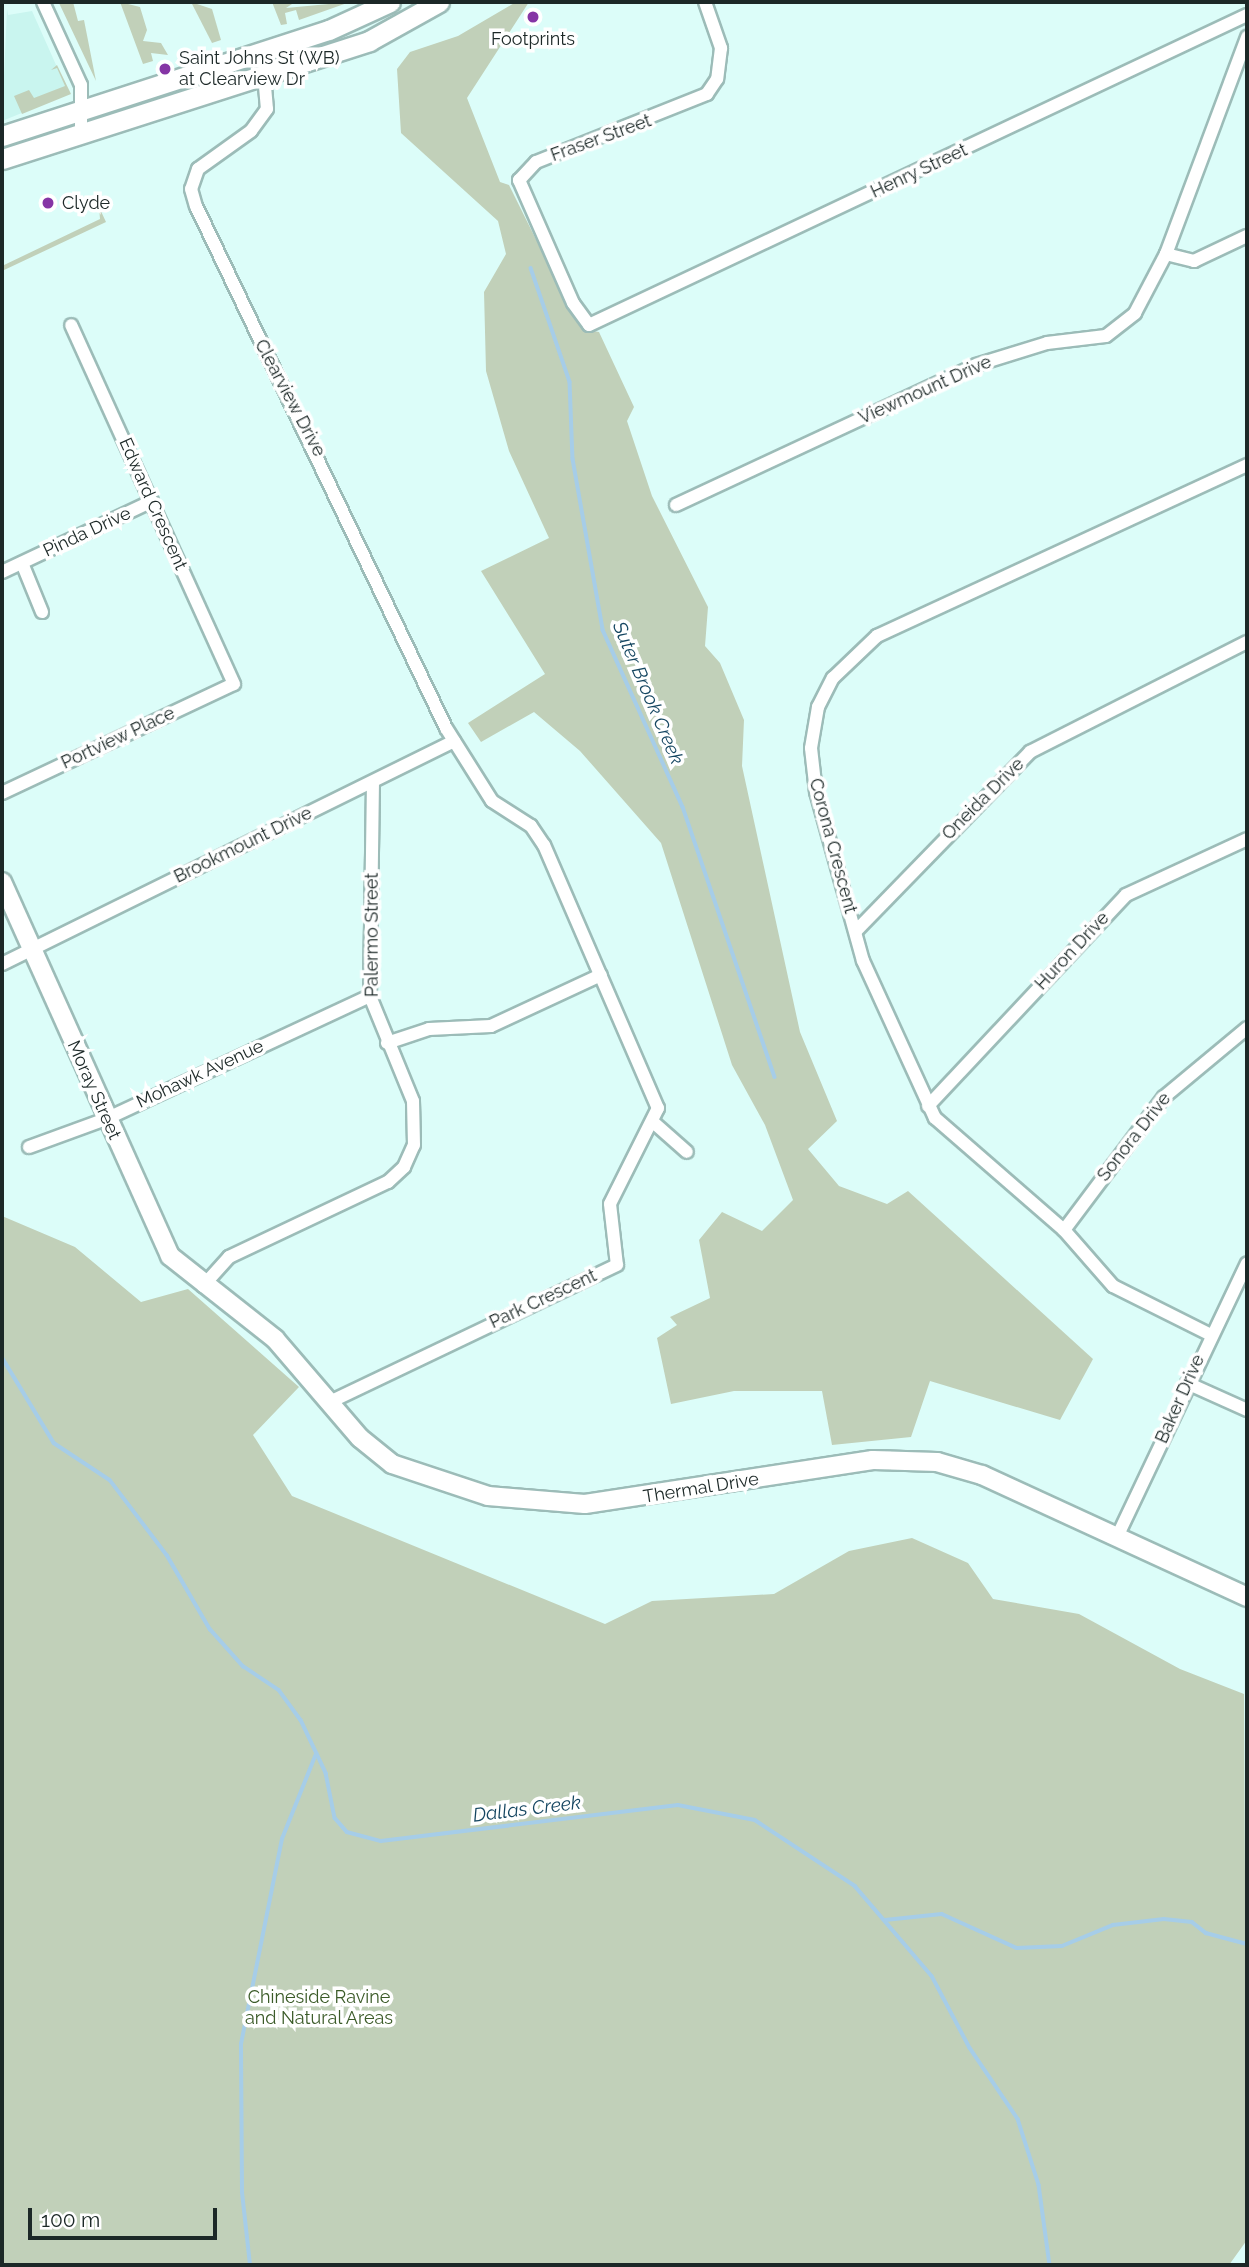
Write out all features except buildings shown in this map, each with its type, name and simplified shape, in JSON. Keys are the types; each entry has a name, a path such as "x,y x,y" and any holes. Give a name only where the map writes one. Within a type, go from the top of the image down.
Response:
{"main road":[{"path":"2,136 329,30 390,2"},
{"path":"2,159 394,31 439,2"}],"street":[{"path":"43,2 81,85 81,132"},
{"name":"Fraser Street","path":"589,325 573,303 519,180 549,156 707,94 717,79 720,48 705,2"},
{"name":"Henry Street","path":"589,325 1247,15"},
{"name":"Viewmount Drive","path":"676,505 976,365 1047,343 1106,337 1135,313 1166,254 1247,37"},
{"name":"Clearview Drive","path":"264,75 267,109 251,131 198,169 193,198 454,741"},
{"path":"1166,254 1194,261 1247,236"},
{"name":"Edward Crescent","path":"71,326 234,684"},
{"name":"Corona Crescent","path":"1209,1335 1113,1286 1064,1230 954,1140 928,1106 870,983 812,761 818,708 833,678 887,629 1247,465"},
{"name":"Pinda Drive","path":"2,572 152,501"},
{"name":"Pinda Drive","path":"22,563 42,612"},
{"name":"Oneida Drive","path":"856,931 1030,751 1247,642"},
{"name":"Portview Place","path":"2,793 234,684"},
{"path":"454,741 492,801 539,836 657,1101 653,1122 687,1153"},
{"name":"Brookmount Drive","path":"2,964 31,946 373,783 454,741"},
{"name":"Palermo Street","path":"203,1286 229,1257 376,1188 404,1167 415,1138 413,1101 370,996 373,783"},
{"name":"Huron Drive","path":"928,1106 1126,895 1247,839"},
{"name":"Moray Street","path":"2,882 164,1247 203,1286"},
{"path":"387,1043 429,1028 491,1026 601,975"},
{"name":"Mohawk Avenue","path":"29,1147 106,1119 370,996"},
{"name":"Sonora Drive","path":"1064,1230 1164,1097 1247,1028"},
{"name":"Park Crescent","path":"330,1402 617,1265 610,1204 653,1122"},
{"name":"Baker Drive","path":"1117,1537 1209,1335 1247,1263"},
{"name":"Thermal Drive","path":"203,1286 275,1339 330,1402 392,1464 488,1496 604,1503 908,1458 968,1469 1247,1597"},
{"path":"1187,1383 1247,1410"}],"shaded area":[{"path":"7,9 8,15 32,11 69,94 2,121"}],"green space":[{"path":"73,2 78,21 84,20 96,81 59,3"},
{"path":"120,2 140,7 147,30 143,41 161,43 168,55 151,53 153,61 143,64"},
{"path":"191,2 212,9 221,40 212,43"},
{"path":"272,2 295,2 286,8 350,2 299,20 296,10 285,13 287,24 281,25"},
{"path":"516,2 529,2 467,98 500,182 509,185 582,329 599,332 634,407 627,421 652,496 708,607 705,646 720,663 744,720 742,766 800,1032 837,1121 808,1149 839,1186 887,1204 908,1191 1093,1359 1060,1420 930,1381 911,1437 832,1445 822,1391 734,1391 671,1404 657,1338 677,1325 670,1317 710,1298 699,1240 722,1212 762,1231 793,1200 765,1125 732,1065 661,843 580,751 534,712 481,742 468,723 545,674 481,571 549,538 509,451 486,371 484,292 506,254 498,221 401,133 397,69 410,52 458,36"},
{"path":"57,65 71,94 22,114 14,96 29,90 34,98 65,86 57,68 51,70"},
{"path":"99,207 106,222 2,271 2,266 100,219"},
{"name":"Chineside Ravine and Natural Areas","path":"2,1216 75,1247 141,1302 188,1289 299,1387 253,1435 292,1496 605,1624 652,1601 774,1594 849,1551 912,1538 968,1563 993,1599 1079,1614 1180,1669 1244,1694 1247,2240 1229,2265 2,2265"}],"waterway":[{"name":"Suter Brook Creek","path":"531,268 570,382 573,459 603,630 683,807 775,1077"},
{"name":"Dallas Creek","path":"2,1357 54,1443 110,1480 167,1555 210,1629 243,1666 279,1690 301,1720 326,1773 335,1818 347,1832 381,1841 678,1805 755,1820 855,1886 932,1976 970,2048 1018,2119 1039,2185 1050,2265"},
{"path":"250,2265 242,2192 241,2044 282,1839 316,1754"},
{"path":"885,1920 942,1914 1017,1948 1062,1946 1113,1925 1164,1919 1192,1922 1206,1933 1247,1944"}],"place":[{"name":"Footprints","path":"533,17"},
{"name":"Saint Johns St (WB) at Clearview Dr","path":"165,69"},
{"name":"Clyde","path":"48,203"}]}
